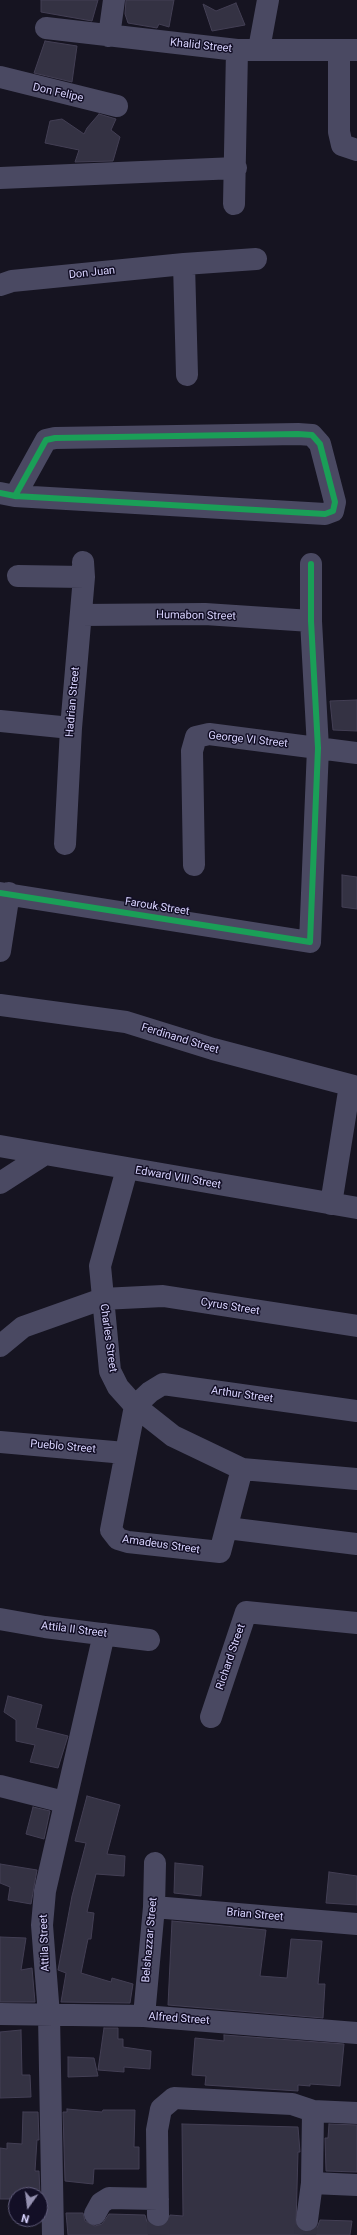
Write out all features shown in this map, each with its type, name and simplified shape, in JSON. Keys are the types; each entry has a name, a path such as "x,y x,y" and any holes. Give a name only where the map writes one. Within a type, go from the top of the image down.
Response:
{"street":[{"path":"109,36 114,0"},
{"path":"259,50 268,0"},
{"name":"Khalid Street","path":"46,28 237,50 348,50"},
{"path":"234,204 236,168 237,50"},
{"path":"348,50 339,132 342,145 354,150"},
{"name":"Don Felipe","path":"0,77 116,106"},
{"path":"0,178 236,168"},
{"name":"Don Juan","path":"0,285 12,281 184,264 256,259"},
{"path":"184,264 188,375"},
{"path":"298,434 312,435 320,444 335,502 333,511 325,514 7,495 46,440 50,439 298,434"},
{"path":"311,564 311,621 318,748"},
{"name":"Hadrian Street","path":"18,576 84,569 71,728 64,844"},
{"name":"Humabon Street","path":"81,615 205,614 311,621"},
{"path":"0,721 71,728"},
{"name":"George VI Street","path":"194,865 192,751 196,737 209,734 357,753"},
{"name":"Farouk Street","path":"5,893 310,942 318,748"},
{"path":"0,950 5,893"},
{"name":"Ferdinand Street","path":"0,1005 126,1022 213,1049 290,1068 353,1086"},
{"path":"331,1204 353,1086"},
{"name":"Edward VIII Street","path":"0,1146 357,1208"},
{"path":"4,1172 45,1154"},
{"name":"Charles Street","path":"127,1169 100,1266 110,1372 118,1387 135,1406 173,1436 242,1469 357,1479"},
{"name":"Cyrus Street","path":"0,1346 23,1327 102,1299 163,1296 357,1326"},
{"name":"Arthur Street","path":"135,1406 150,1392 163,1384 357,1411"},
{"name":"Amadeus Street","path":"135,1406 111,1530 118,1539 220,1552 227,1528"},
{"name":"Pueblo Street","path":"0,1442 125,1453"},
{"path":"242,1469 227,1528 357,1544"},
{"name":"Richard Street","path":"211,1717 246,1612 357,1623"},
{"name":"Attila II Street","path":"0,1619 45,1627 149,1640"},
{"name":"Attila Street","path":"53,2235 49,2015 42,1925 45,1891 64,1802 104,1634"},
{"path":"0,1786 64,1802"},
{"name":"Belshazzar Street","path":"144,2016 154,1906 155,1863"},
{"name":"Brian Street","path":"154,1906 357,1924"},
{"name":"Alfred Street","path":"0,2014 144,2016 357,2034"},
{"path":"95,2214 101,2203 109,2198 158,2207 157,2130 160,2109 174,2098 292,2104 313,2111 357,2113"},
{"path":"307,2220 312,2183 313,2111"},
{"path":"312,2183 357,2185"}],"building":[{"path":"41,0 98,0 92,21 41,12"},
{"path":"126,0 174,0 169,27 159,24 157,28 128,23 125,14"},
{"path":"236,3 245,25 212,31 203,4 216,11"},
{"path":"45,41 77,46 72,82 34,73"},
{"path":"99,114 116,119 111,130 120,137 113,161 75,162 79,150 45,143 50,121 62,119 84,134"},
{"path":"357,700 357,731 333,730 330,701"},
{"path":"342,875 357,877 357,909 342,907"},
{"path":"8,1696 42,1705 36,1728 68,1736 58,1768 30,1762 35,1745 16,1741 16,1720 4,1712"},
{"path":"87,1796 120,1805 107,1854 125,1856 124,1876 96,1874 87,1912 94,1913 91,1939 88,1939 81,1973 111,1982 112,1978 133,1984 130,2003 61,2002 66,1973 58,1970 72,1896 86,1843 75,1841"},
{"path":"33,1807 50,1811 44,1839 26,1834"},
{"path":"175,1863 203,1866 201,1896 174,1893"},
{"path":"0,1864 37,1870 31,1904 8,1900 10,1887 0,1883"},
{"path":"329,1872 357,1876 357,1905 326,1903"},
{"path":"172,1921 266,1930 260,1976 287,1978 291,1939 322,1941 318,1984 325,1984 323,2018 168,2005"},
{"path":"0,1937 26,1938 21,1970 32,1968 35,2002 0,2002"},
{"path":"104,2028 118,2028 118,2039 123,2039 123,2047 151,2051 150,2069 124,2067 124,2072 98,2070"},
{"path":"21,2030 22,2075 30,2075 31,2097 0,2098 0,2032"},
{"path":"224,2035 344,2044 340,2086 310,2084 310,2086 298,2085 298,2091 205,2085 206,2076 192,2075 195,2038 224,2041"},
{"path":"68,2057 94,2058 98,2076 68,2077"},
{"path":"67,2109 102,2112 103,2110 135,2110 134,2147 139,2147 139,2169 94,2169 93,2184 65,2181 63,2112 67,2112"},
{"path":"23,2112 38,2112 39,2140 37,2140 35,2171 39,2171 40,2187 8,2187 8,2199 0,2199 0,2148 7,2149 7,2143 22,2144"},
{"path":"182,2124 298,2127 300,2152 298,2152 296,2225 300,2230 306,2232 317,2228 320,2220 352,2221 350,2235 68,2235 66,2213 83,2213 85,2221 95,2226 102,2224 109,2214 145,2215 147,2222 158,2227 165,2226 170,2215 183,2216"},
{"path":"329,2124 357,2125 357,2172 326,2171 325,2138 328,2138"}],"tunnel":[{"path":"158,2215 159,2235"},
{"path":"305,2235 307,2220"}],"cycle path":[{"path":"0,493 15,496 325,514 333,511 335,502 320,444 312,435 298,434 55,438 46,440 15,496"},
{"path":"0,893 310,942 318,748 311,621 311,564"}]}
